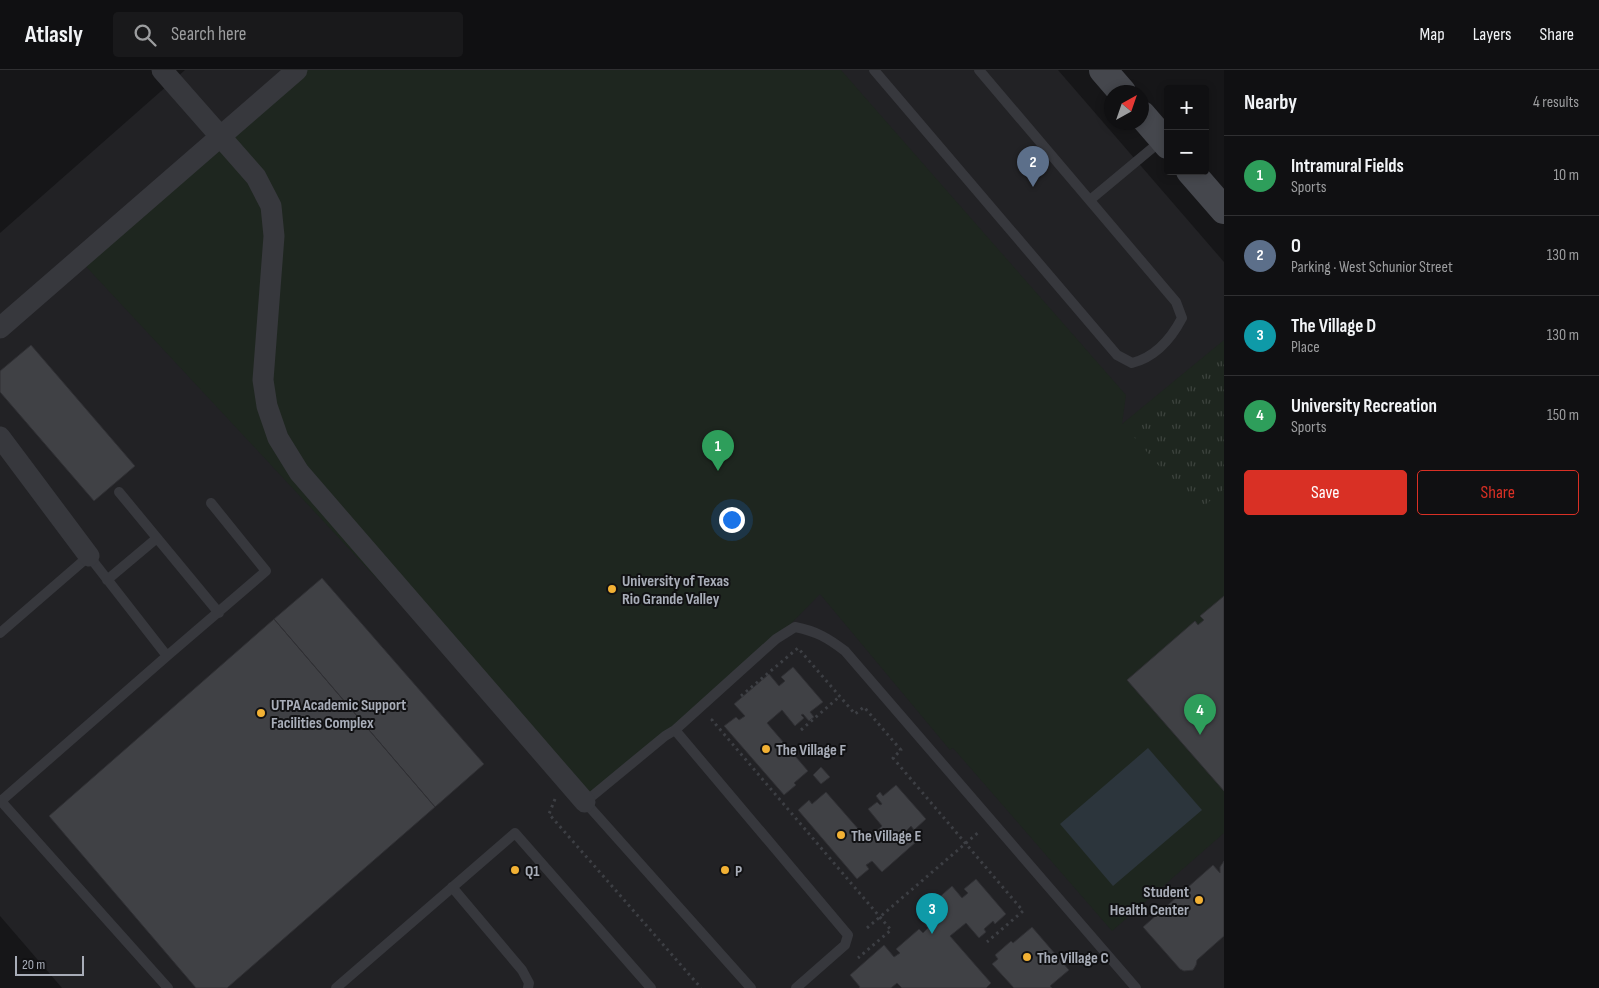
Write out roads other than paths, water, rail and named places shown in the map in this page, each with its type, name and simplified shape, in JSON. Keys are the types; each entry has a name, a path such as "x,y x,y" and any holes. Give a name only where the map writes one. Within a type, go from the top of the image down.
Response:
{"main road":[{"path":"1103,70 1116,85"},
{"path":"1149,123 1164,141"},
{"path":"1193,175 1224,210"}],"street":[{"path":"162,70 256,178 271,206 274,236 263,380 267,406 278,438 299,472 585,802"},
{"path":"0,328 296,70"},
{"path":"0,437 89,556"}],"lane":[{"path":"874,70 1117,355 1132,363 1142,361 1158,350 1173,335 1182,318 1176,302 979,70"},
{"path":"1090,200 1164,143"},
{"path":"119,492 218,613"},
{"path":"168,988 0,800 266,571 210,503"},
{"path":"107,580 157,538"},
{"path":"0,633 89,556 167,656"},
{"path":"751,988 585,802 665,736 675,730 776,639 795,627 813,630 845,651 1136,988"},
{"path":"675,730 848,935 844,946 796,988"},
{"path":"336,988 515,832 651,988"},
{"path":"452,887 522,970 528,986"}],"place":[{"name":"O","path":"1033,187"},
{"name":"Intramural Fields","path":"718,471"},
{"name":"University of Texas Rio Grande Valley","path":"612,589"},
{"name":"UTPA Academic Support Facilities Complex","path":"261,713"},
{"name":"University Recreation","path":"1200,735"},
{"name":"The Village F","path":"766,749"},
{"name":"The Village E","path":"841,835"},
{"name":"Q1","path":"515,870"},
{"name":"P","path":"725,870"},
{"name":"Student Health Center","path":"1199,900"},
{"name":"The Village D","path":"932,934"},
{"name":"The Village C","path":"1027,957"}]}
